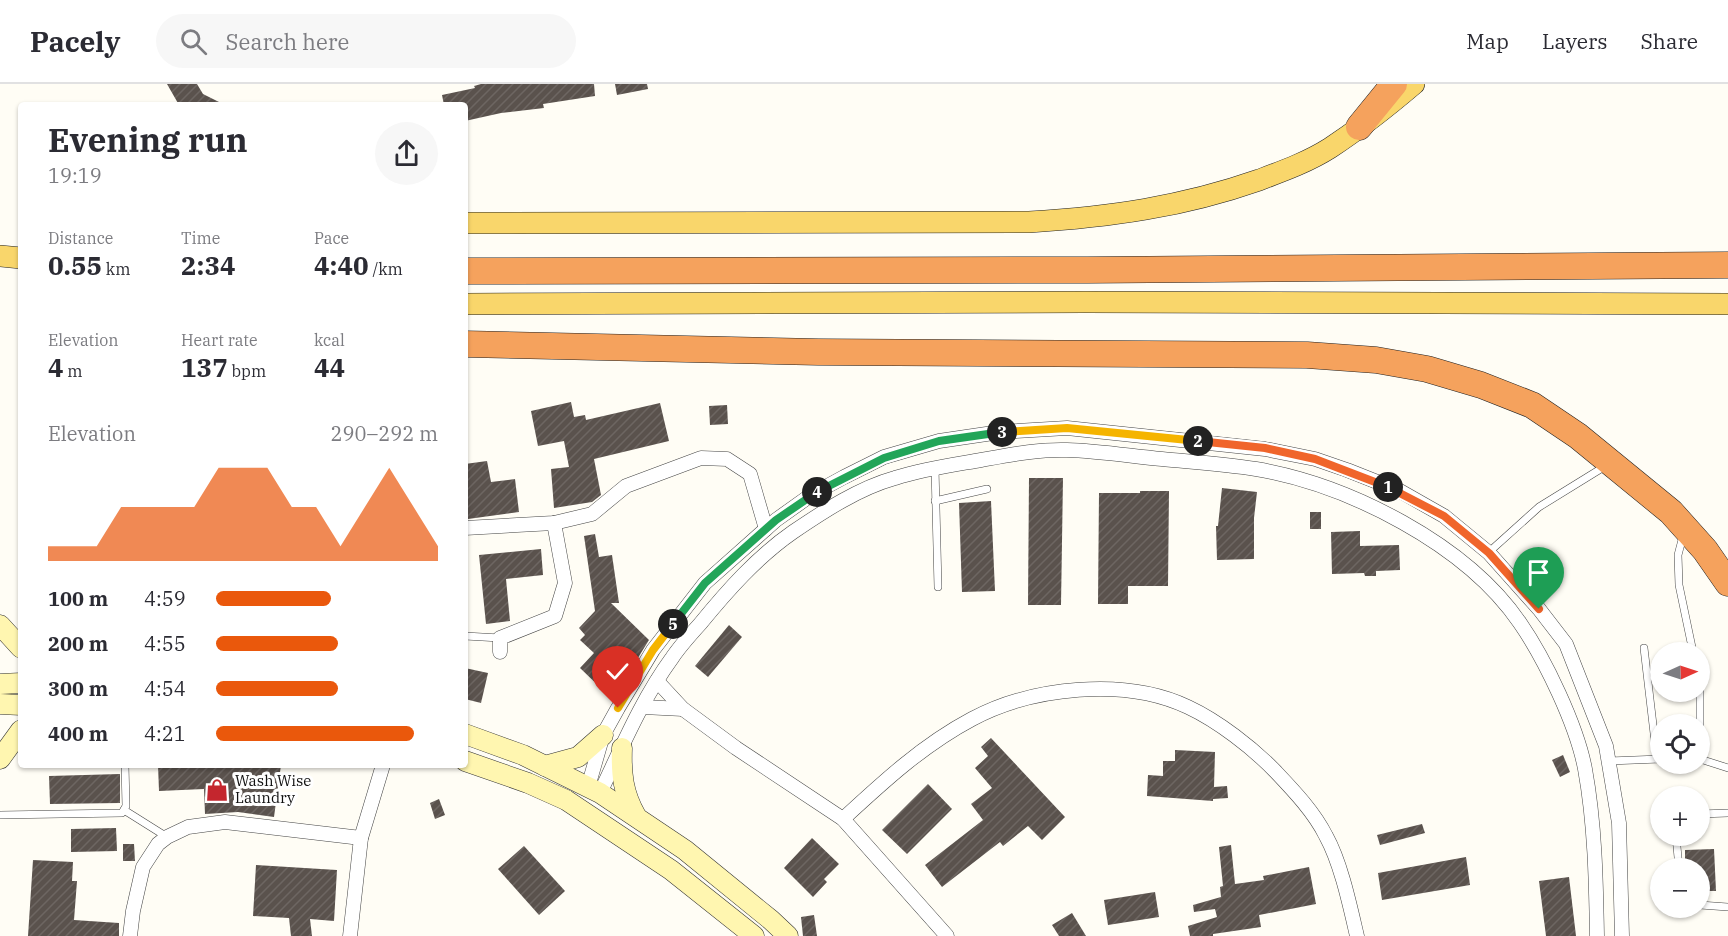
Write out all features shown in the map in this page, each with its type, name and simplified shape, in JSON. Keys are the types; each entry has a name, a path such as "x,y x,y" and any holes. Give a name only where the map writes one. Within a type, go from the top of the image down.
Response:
{"highway":[{"path":"1359,127 1394,84"},
{"path":"468,271 1100,270 1728,265"},
{"path":"468,344 818,352 1307,356 1376,360 1427,369 1481,385 1532,405 1578,436 1671,512 1728,583"}],"main road":[{"path":"468,223 1018,222 1090,218 1152,209 1199,200 1289,169 1328,149 1414,84"},
{"path":"0,256 18,258"},
{"path":"468,304 1109,302 1728,304"}],"street":[{"path":"545,766 578,757 603,735 653,650 705,583 766,529 811,495 884,458 939,441 1000,432 1067,428 1265,448 1315,459 1400,492 1444,516 1489,553 1539,609 1566,644 1606,746 1609,760 1619,823 1622,936"},
{"path":"566,801 593,792 622,748 657,681 672,658 747,570 790,534 844,500 891,478 934,468 1015,454 1065,450 1258,469 1322,486 1418,531 1490,585 1521,624 1546,669 1573,727 1585,768 1595,856 1596,936"},
{"path":"468,528 554,523 592,514 626,486 701,458 727,459 750,474 766,529"},
{"path":"500,645 555,616 565,583 554,523"},
{"path":"0,625 18,645"},
{"path":"657,681 683,709 736,748 843,819 947,936"},
{"path":"0,684 18,683"},
{"path":"843,819 901,766 972,719 1010,704 1080,689 1128,691 1164,698 1189,707 1259,755 1305,804 1327,837 1346,890 1357,936"},
{"path":"0,704 18,705"},
{"path":"643,707 683,709"},
{"path":"0,759 18,733"},
{"path":"468,735 524,755 637,818 686,850 788,936"},
{"path":"603,735 593,792 606,825"},
{"path":"622,748 623,786 627,801 637,818"},
{"path":"468,762 528,783 566,801 606,825 671,870 754,936"},
{"path":"350,936 362,838 381,768"},
{"path":"130,936 143,867 158,844 188,827 225,822 362,838"}],"lane":[{"path":"1489,553 1539,507 1612,462"},
{"path":"934,468 938,587"},
{"path":"935,501 987,489"},
{"path":"1685,528 1678,555 1679,585 1691,642"},
{"path":"468,637 500,645"},
{"path":"1644,648 1653,714"},
{"path":"1609,760 1650,759"},
{"path":"1710,762 1728,768"},
{"path":"0,814 118,814 126,806 125,768"},
{"path":"124,810 167,837"},
{"path":"1710,814 1728,813"},
{"path":"1710,906 1728,907"}],"building":[{"path":"167,84 197,84 203,94 219,102 177,102"},
{"path":"481,84 594,84 595,96 543,104 544,108 501,113 468,120 468,102 443,102 442,95 475,88 474,86"},
{"path":"615,84 647,84 648,89 617,95"},
{"path":"571,402 574,417 585,415 586,420 660,403 669,441 594,459 601,495 592,502 554,508 551,469 569,467 564,441 538,446 531,411"},
{"path":"727,405 728,424 710,425 709,406"},
{"path":"487,461 491,482 515,479 519,512 468,519 468,464"},
{"path":"1029,478 1063,478 1061,605 1028,605"},
{"path":"1222,488 1257,492 1254,518 1254,559 1217,560 1216,526 1218,526"},
{"path":"1140,491 1169,491 1168,586 1128,586 1128,604 1098,604 1099,493 1140,493"},
{"path":"991,501 995,591 962,592 959,503"},
{"path":"1310,512 1321,512 1321,529 1310,529"},
{"path":"1360,531 1360,546 1399,545 1400,570 1376,571 1376,576 1365,576 1364,573 1332,574 1331,532"},
{"path":"595,534 599,557 612,555 619,603 611,603 649,640 636,661 606,693 580,668 594,653 580,640 585,635 579,628 595,611 584,536"},
{"path":"541,549 543,575 506,579 510,621 486,624 479,555"},
{"path":"729,625 742,637 708,677 695,666"},
{"path":"468,669 488,673 481,703 468,700"},
{"path":"991,738 1065,817 1042,840 1028,826 1003,846 1000,842 942,887 925,865 983,820 971,804 992,788 975,768 988,756 981,747"},
{"path":"1175,750 1215,752 1214,787 1227,786 1228,798 1213,799 1213,801 1147,796 1148,775 1163,776 1163,761 1175,761"},
{"path":"1563,755 1570,772 1560,777 1552,760"},
{"path":"158,768 281,768 274,817 238,812 205,814 204,789 159,791"},
{"path":"120,774 120,803 50,804 49,776"},
{"path":"928,784 952,809 907,854 882,830"},
{"path":"439,799 445,815 435,819 430,803"},
{"path":"1422,824 1425,833 1380,845 1377,835"},
{"path":"116,828 117,851 71,852 71,829"},
{"path":"812,838 839,864 824,879 827,882 813,897 784,868"},
{"path":"123,844 134,844 135,861 123,861"},
{"path":"1231,845 1235,884 1264,880 1263,876 1309,867 1316,904 1259,915 1261,927 1213,934 1213,936 1190,936 1188,926 1217,917 1215,909 1194,912 1193,905 1221,897 1220,887 1223,886 1219,847"},
{"path":"524,846 565,891 539,915 498,869"},
{"path":"1714,849 1716,891 1710,891 1710,858 1685,858 1685,850"},
{"path":"1466,857 1470,885 1382,900 1378,873"},
{"path":"33,860 73,862 72,881 77,881 74,920 119,923 119,936 28,936"},
{"path":"256,865 337,870 334,921 310,919 312,936 291,936 289,918 253,916"},
{"path":"1569,877 1576,936 1546,936 1539,881"},
{"path":"1155,892 1159,917 1108,925 1104,900"},
{"path":"1072,913 1086,936 1059,936 1052,925"},
{"path":"814,915 817,936 803,936 801,917"}],"place":[{"name":"Wash Wise Laundry","path":"217,790"}],"route":[{"path":"618,708 653,650 705,583 776,520 811,495 884,458 939,441 1000,432 1067,428 1138,434 1265,448 1315,459 1400,492 1444,516 1489,553 1539,609"}]}
